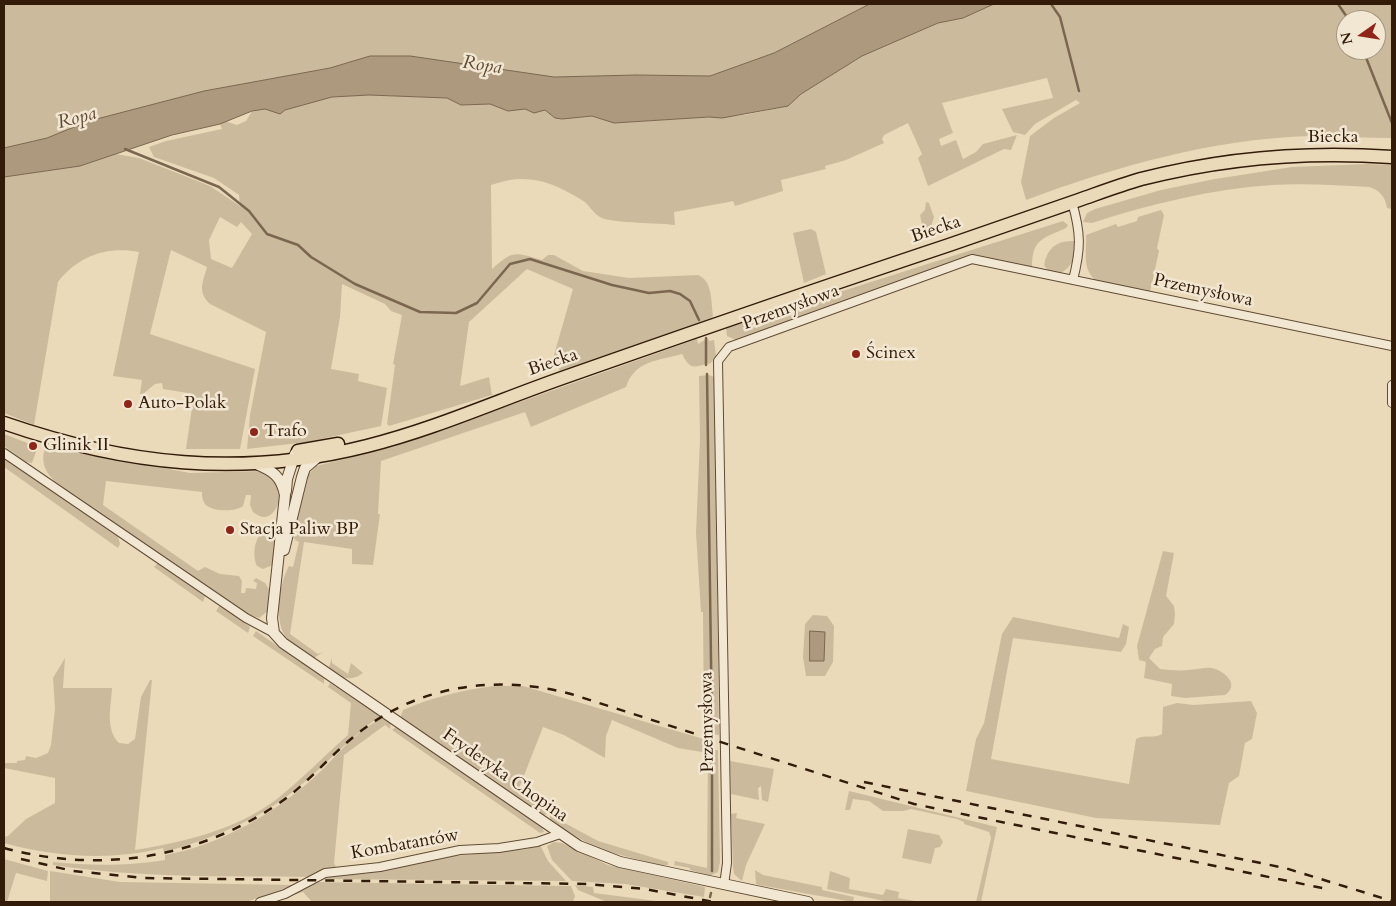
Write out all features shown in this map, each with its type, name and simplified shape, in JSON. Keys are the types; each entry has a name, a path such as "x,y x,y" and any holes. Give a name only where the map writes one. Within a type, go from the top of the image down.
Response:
{"main road":[{"name":"Biecka","path":"149,458 319,456 366,446 415,432 503,399 1138,180 1243,160 1346,154 1392,157"},
{"name":"Biecka","path":"4,423 51,439 149,458 186,464 255,464 357,440 503,399"}],"street":[{"path":"1072,202 1078,224 1080,253 1073,280"},
{"name":"Przemysłowa","path":"724,885 727,863 724,807 718,361 729,347 972,259 1391,346"},
{"path":"1392,385 1392,403"},
{"path":"4,453 246,618 274,633"},
{"path":"291,455 301,470 302,477"},
{"path":"274,633 272,618 291,455"},
{"path":"278,568 305,468 319,456"},
{"path":"255,464 276,474 283,483 285,494"},
{"name":"Fryderyka Chopina","path":"274,633 283,643 579,846 620,862 808,902"},
{"name":"Kombatantów","path":"260,902 285,894 325,873 380,867 460,850 499,848 537,842 560,834"}],"shaded area":[{"path":"4,4 870,4 774,53 710,76 554,77 410,56 370,56 330,68 204,91 89,121 47,138 4,148"},
{"path":"870,4 994,4 963,18 938,23 862,56 801,94 788,106 722,118 709,117 614,123 592,116 555,118 545,110 534,113 525,109 508,111 490,104 461,105 447,98 369,95 332,97 285,110 280,114 265,109 252,111 220,124 172,135 80,166 4,177 4,148 47,138 89,121 204,91 330,68 370,56 410,56 554,77 710,76 774,53"},
{"path":"994,4 1392,4 1391,138 1311,136 1238,142 1166,156 1095,176 1026,200 1021,182 1030,136 1054,118 1080,103 1076,100 1035,124 1025,135 1013,132 1002,109 1053,98 1047,78 942,103 953,133 939,139 941,146 956,140 963,159 976,152 983,144 1017,135 1011,150 1004,149 928,186 918,158 922,154 908,123 884,135 882,139 884,143 846,160 825,166 826,169 781,180 783,191 735,206 733,201 674,212 675,225 608,220 599,217 587,204 571,193 549,183 527,179 504,181 491,185 492,269 505,258 520,254 542,260 548,255 554,255 583,271 629,278 698,275 703,278 709,287 713,316 710,319 560,372 554,355 573,289 527,269 469,322 460,386 489,377 492,395 389,426 387,424 395,365 393,364 402,315 391,311 385,304 342,284 340,317 331,369 359,374 358,381 387,388 381,426 307,442 247,449 250,415 266,332 210,304 202,291 207,267 171,250 150,334 255,369 240,449 186,449 194,394 163,389 162,383 155,384 143,394 140,394 142,380 113,376 139,252 116,250 105,252 84,260 66,273 58,282 34,425 4,413 4,177 80,166 116,154 139,158 210,186 240,206 239,195 214,178 154,157 149,147 166,141 222,129 220,124 225,121 237,125 246,121 252,111 265,109 280,113 332,97 369,95 447,98 461,105 490,104 508,111 525,109 531,112 545,110 555,118 592,116 614,123 745,115 787,106 801,94 862,56 938,23 963,18","holes":["220,217 237,227 241,222 252,234 232,268 211,259 209,240"]},
{"path":"1392,165 1392,209 1387,208 1381,194 1369,187 1284,184 1204,194 1159,204 1092,223 1083,222 1087,213 1095,209 1161,190 1292,167"},
{"path":"926,202 929,203 934,217 930,230 923,229 920,215 925,210"},
{"path":"1161,210 1164,215 1157,248 1159,251 1150,292 1098,282 1087,267 1086,235 1116,224 1118,227 1137,221 1138,217"},
{"path":"1063,221 1068,225 1066,228 1040,241 1036,246 1032,258 1032,268 971,257 736,340 727,336 726,328"},
{"path":"811,229 816,232 826,274 804,283 793,233"},
{"path":"1074,241 1074,257 1071,264 1061,273 1049,271 1044,265 1050,250 1063,242"},
{"path":"708,338 709,341 714,340 716,356 711,363 693,366 688,363 682,354 656,360 635,371 626,387 531,427 525,412 381,461 378,514 380,514 373,565 352,564 352,549 304,542 290,634 318,654 323,652 314,658 293,645 284,634 279,618 279,599 289,566 293,567 299,542 295,540 293,535 309,474 316,466 393,447 697,339 698,344"},
{"path":"709,375 714,377 715,382 719,735 705,733 704,727 703,612 701,612 696,533 700,439 699,376"},
{"path":"4,434 30,444 29,447 37,449 32,463 26,462 4,446"},
{"path":"45,448 65,449 190,473 261,471 269,474 281,490 276,508 270,516 265,517 253,512 250,505 251,495 246,495 243,506 240,508 218,510 212,509 205,504 202,492 106,481 103,505 198,571 205,567 220,574 239,576 242,581 241,593 245,593 246,588 256,589 257,583 253,581 256,578 265,583 270,591 268,611 259,618 248,614 71,494 49,475 44,463"},
{"path":"4,458 118,537 120,544 118,548 4,467"},
{"path":"265,531 272,532 276,538 273,565 263,569 257,566 254,552 258,537"},
{"path":"1163,551 1174,553 1166,596 1174,606 1174,624 1163,637 1162,646 1155,649 1149,658 1160,669 1212,668 1222,672 1231,683 1229,691 1225,695 1185,698 1171,696 1172,684 1144,678 1146,662 1139,660 1137,646"},
{"path":"158,563 205,596 203,602 154,567"},
{"path":"220,605 250,627 248,633 216,611"},
{"path":"813,615 827,616 834,626 833,662 825,676 806,676 803,657 805,624"},
{"path":"1013,617 1119,638 1123,624 1129,627 1126,644 1121,652 1013,638 991,759 1129,784 1136,739 1162,734 1163,707 1177,703 1193,705 1251,701 1257,713 1252,739 1245,743 1239,776 1229,783 1220,825 1096,818 966,791 976,739 984,723 1002,634"},
{"path":"256,631 324,678 324,684 253,636"},
{"path":"810,631 825,632 824,661 810,661"},
{"path":"65,658 63,688 112,688 110,724 119,743 128,744 135,739 141,697 150,680 152,680 135,850 191,839 227,827 261,810 277,799 348,735 351,703 328,687 330,683 380,716 282,800 240,825 195,843 164,852 163,848 123,855 83,856 43,852 4,843 4,837 8,836 26,819 55,803 55,778 4,768 4,763 17,763 17,761 25,760 26,756 36,758 48,753 51,745 55,709 53,678"},
{"path":"332,658 332,663 348,674 351,663 363,673 354,678 340,677 329,667"},
{"path":"494,686 523,686 707,740 708,750 718,750 720,862 718,872 709,876 690,870 690,868 674,865 675,861 707,868 708,753 678,748 612,720 606,736 605,758 564,735 543,727 518,791 547,813 544,816 400,718 403,710 425,701 459,692"},
{"path":"385,717 391,723 390,729 385,725 344,755 334,863 337,869 321,871 310,877 213,876 117,872 53,865 53,862 109,865 165,860 165,855 186,850 228,835 287,800 305,786 358,734"},
{"path":"396,727 542,827 544,832 540,833 392,730"},
{"path":"730,761 774,769 768,802 762,800 761,786 758,788 759,800 731,794"},
{"path":"849,791 997,827 981,902 976,902 991,838 989,832 964,824 964,822 957,819 911,809 883,811 869,801 853,799 850,810 845,810"},
{"path":"737,813 736,818 765,824 746,865 742,881 734,874 733,867 731,814"},
{"path":"550,815 598,841 668,862 668,865 658,865 598,849 553,823 550,820"},
{"path":"908,829 939,835 943,842 940,847 935,848 931,864 902,858"},
{"path":"554,842 562,843 608,865 705,887 704,897 625,884 572,881 552,860 547,846"},
{"path":"540,845 548,861 566,881 320,879 434,858 526,849"},
{"path":"4,859 48,871 47,881 16,873 7,902 4,902"},
{"path":"755,870 763,875 822,887 822,890 854,897 853,902 759,885 756,884"},
{"path":"50,871 120,882 296,885 246,902 50,902"},
{"path":"830,871 850,878 849,889 883,895 886,889 899,892 898,898 921,902 889,902 827,889"},
{"path":"313,882 571,886 575,896 573,902 312,902 303,892 273,902 312,885"},
{"path":"575,885 593,887 594,893 664,902 607,902 578,890"}],"waterway":[{"path":"1051,4 1060,17 1079,91"},
{"path":"1338,4 1342,10"},
{"path":"1367,60 1392,123"},
{"path":"125,149 219,187 249,211 267,234 298,245 311,257 355,284 420,312 456,313 477,303 510,264 530,259 612,285 649,293 670,291 680,294 690,301 699,320"},
{"path":"706,338 706,365"},
{"path":"707,374 712,732"},
{"path":"712,751 712,871"},
{"path":"710,897 711,893"}],"railway":[{"path":"4,848 39,856 74,860 144,857 178,850 211,839 244,824 275,806 297,790 357,734 381,717 406,704 459,688 515,685 571,694 914,804 1327,889"},
{"path":"864,782 1285,868 1392,901"},
{"path":"21,859 73,871 144,878 588,884 645,889 714,902"}],"place":[{"name":"Ścinex","path":"856,354"},
{"name":"Auto-Polak","path":"128,404"},
{"name":"Trafo","path":"254,432"},
{"name":"Glinik II","path":"33,446"},
{"name":"Stacja Paliw BP","path":"230,530"}],"water label":[{"name":"Ropa","path":"482,66"},
{"name":"Ropa","path":"77,119"}]}
